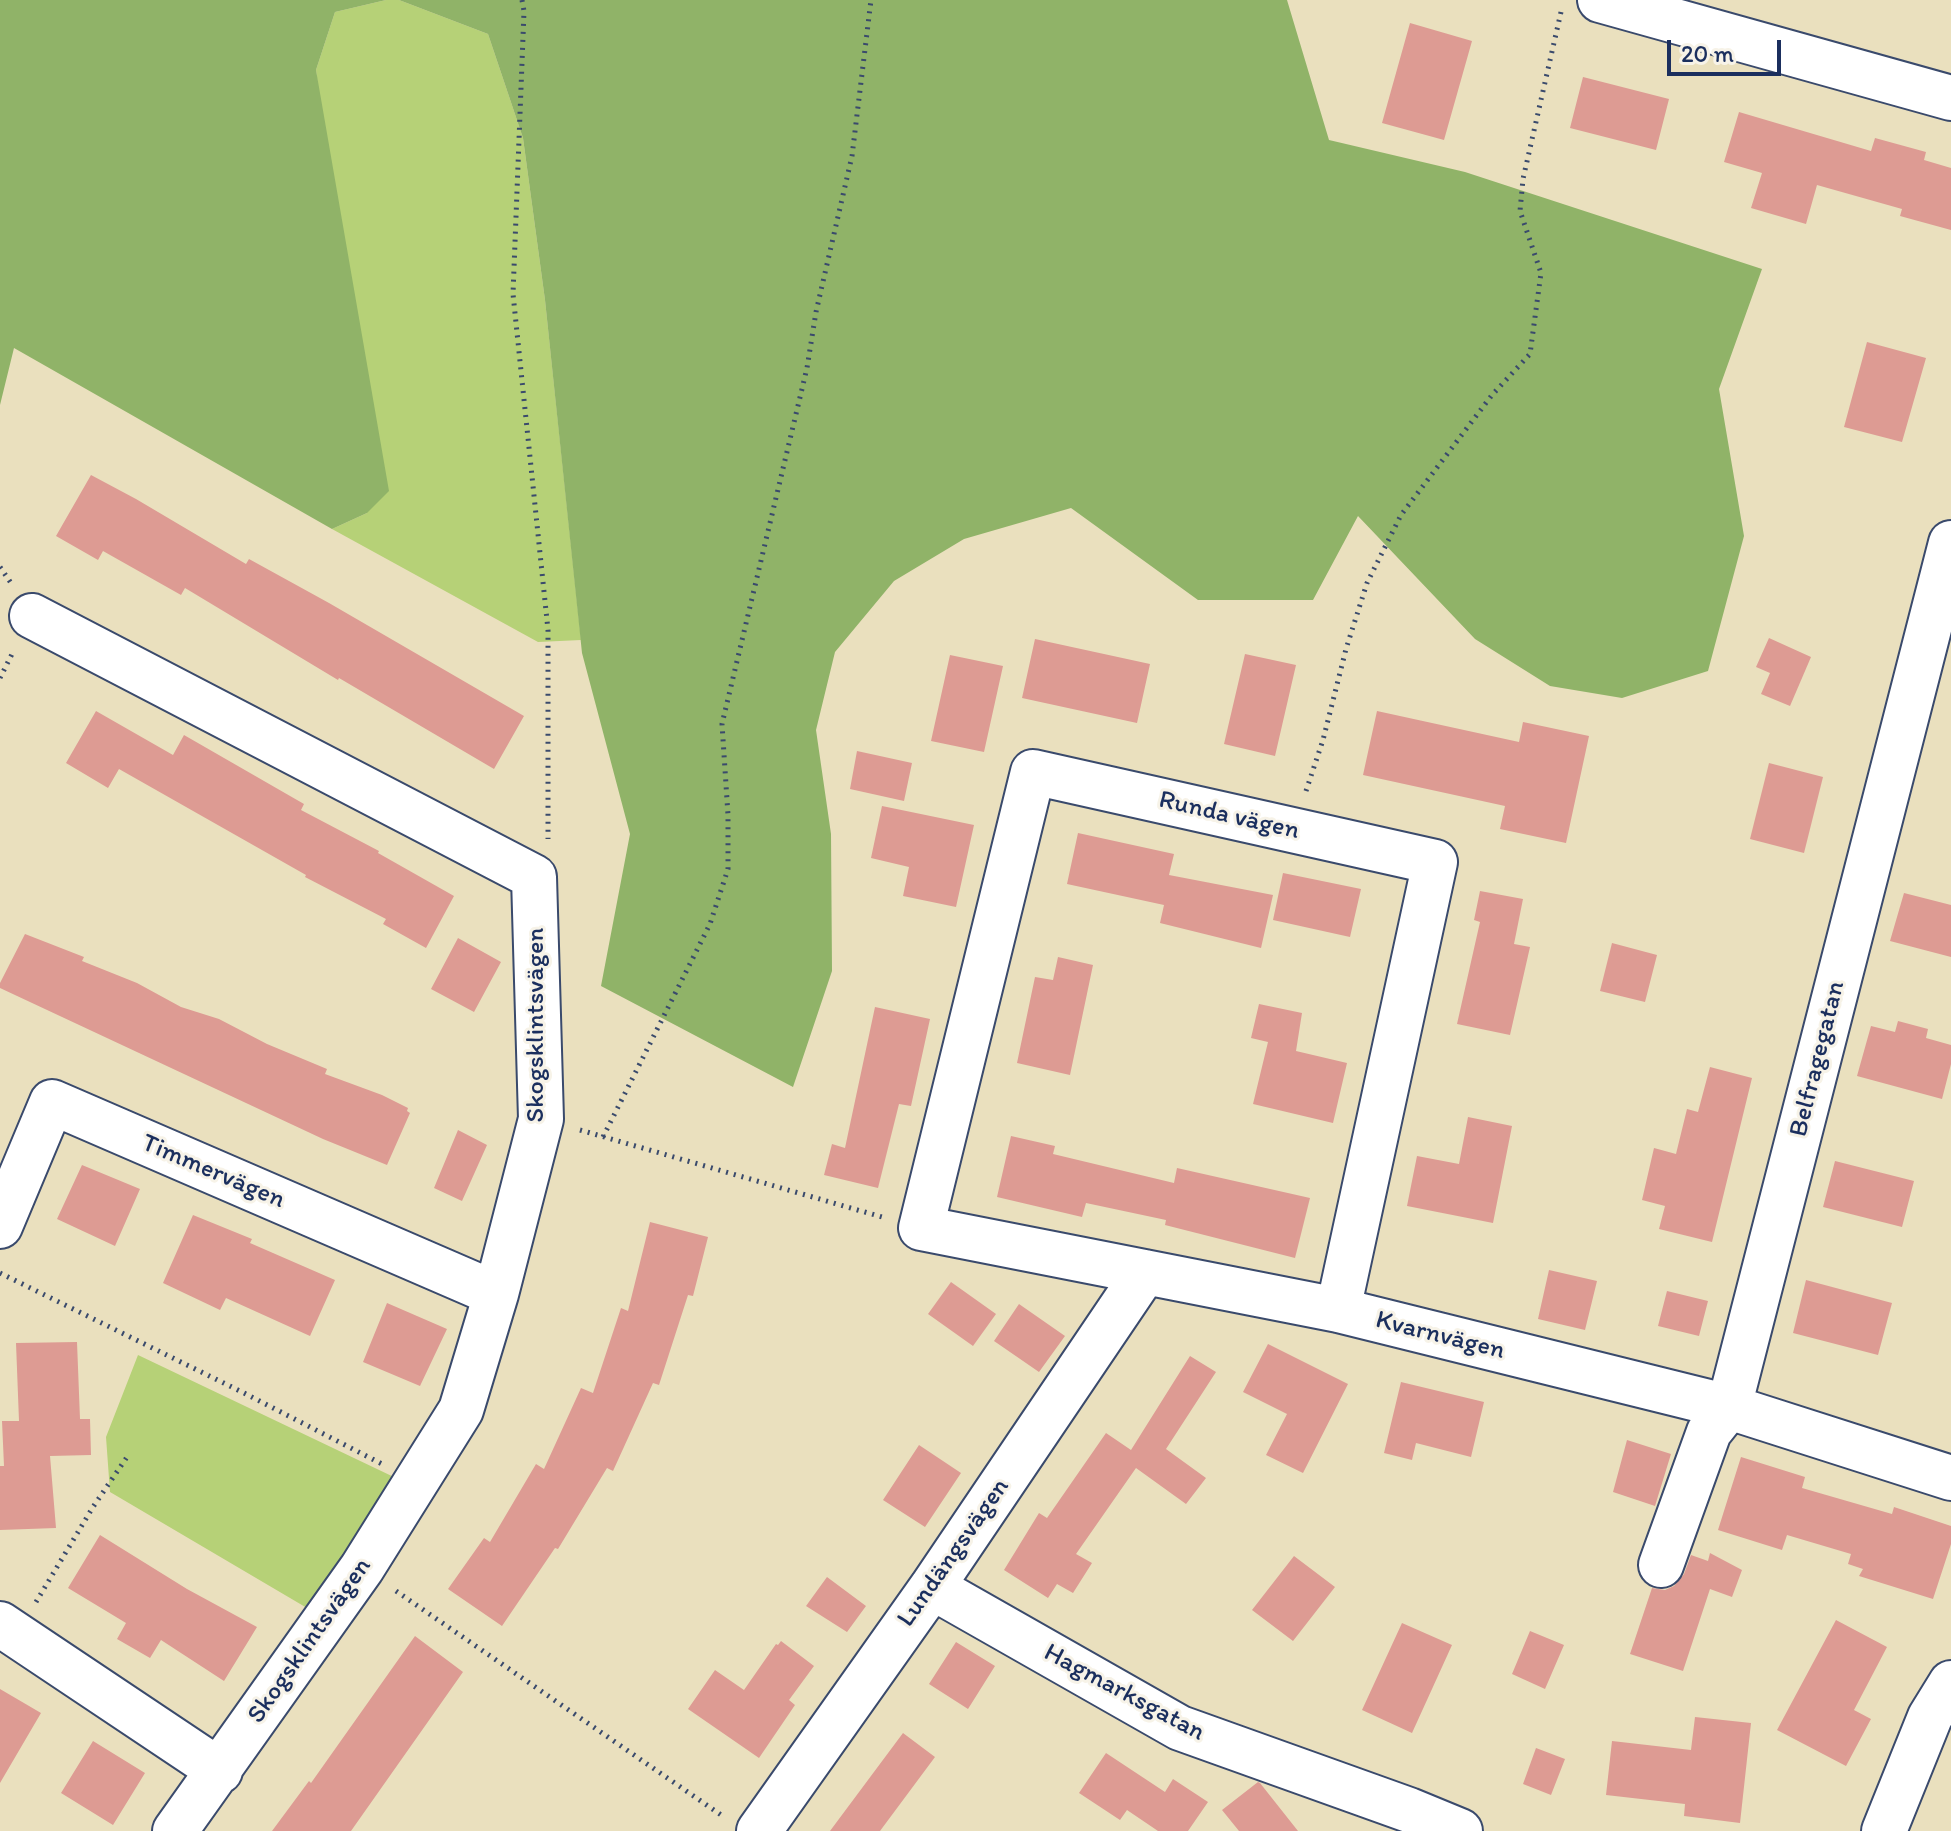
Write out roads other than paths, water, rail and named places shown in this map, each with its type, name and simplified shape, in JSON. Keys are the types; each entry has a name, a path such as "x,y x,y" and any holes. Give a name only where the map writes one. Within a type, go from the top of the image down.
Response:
{"street":[{"path":"1600,0 1951,98"},
{"name":"Belfragegatan","path":"1661,1565 1709,1432 1729,1407 1951,543"},
{"name":"Skogsklintsvägen","path":"32,616 534,877 541,1119 496,1294 461,1410 362,1568 175,1831"},
{"name":"Runda vägen","path":"921,1228 1033,772 1435,862 1338,1310"},
{"name":"Timmervägen","path":"0,1226 52,1102 496,1294"},
{"name":"Kvarnvägen","path":"921,1228 1338,1310 1729,1407 1951,1478"},
{"name":"Lundängsvägen","path":"745,1827 932,1587 1145,1272"},
{"name":"Hagmarksgatan","path":"932,1587 1180,1728 1460,1831"},
{"path":"9,1630 220,1771"},
{"path":"1884,1831 1930,1717 1951,1683"}]}
